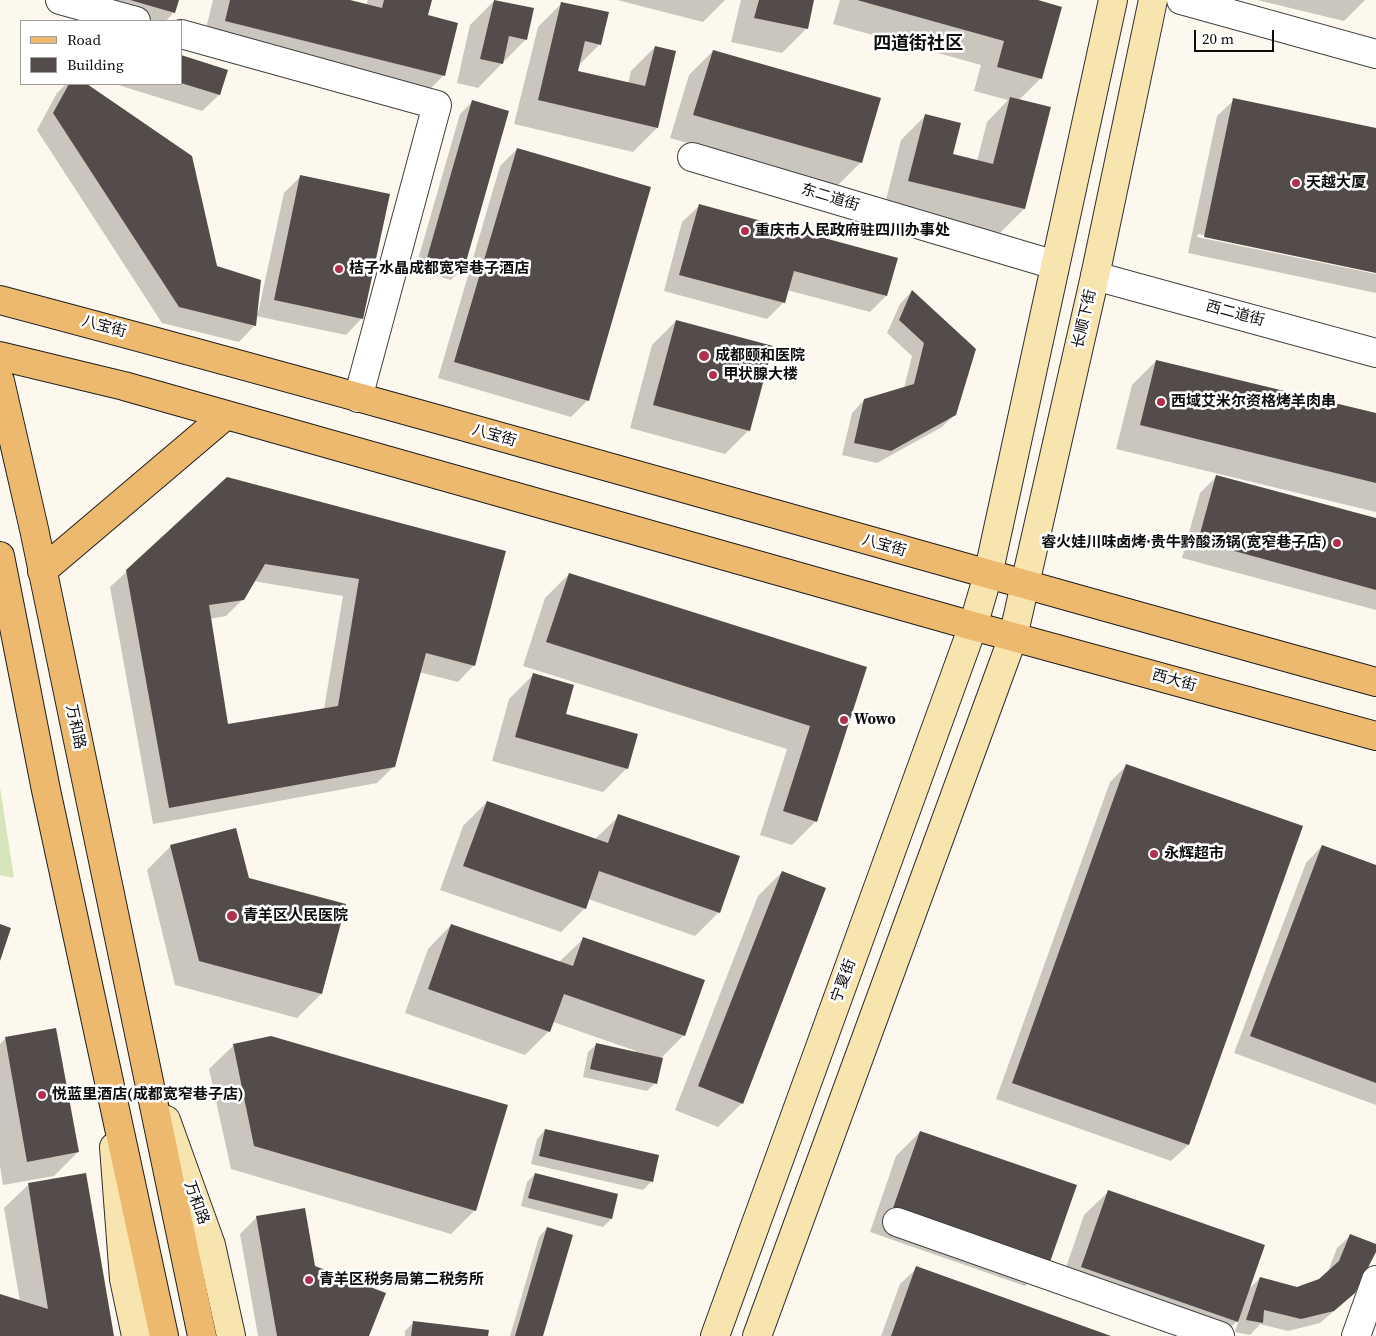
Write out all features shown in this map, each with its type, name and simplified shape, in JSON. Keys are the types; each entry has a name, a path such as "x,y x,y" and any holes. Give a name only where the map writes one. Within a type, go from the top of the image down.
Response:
{"main road":[{"path":"0,356 124,386 973,626 988,575 1113,0"},
{"name":"长顺下街","path":"1013,637 1095,276 1153,0"},
{"name":"八宝街","path":"0,300 358,398 988,575"},
{"name":"万和路","path":"0,381 149,1073 202,1336"},
{"path":"42,571 226,415"},
{"path":"0,556 46,790 164,1336"},
{"path":"988,575 1376,682"},
{"name":"西大街","path":"973,626 1376,736"},
{"name":"宁夏街","path":"715,1336 973,626"},
{"path":"757,1336 1013,637"},
{"name":"万和路","path":"149,1073 211,1245 231,1336"},
{"path":"110,1083 124,1279 136,1336"}],"street":[{"path":"61,0 132,20"},
{"path":"1181,0 1376,54"},
{"path":"182,34 437,106 358,398"},
{"name":"东二道街","path":"692,157 1055,265"},
{"name":"西二道街","path":"1095,276 1376,352"},
{"path":"897,1222 1220,1336"},
{"path":"1356,1336 1376,1280"}],"green space":[{"path":"0,787 14,878 0,875"}],"building":[{"path":"130,0 179,0 175,13"},
{"path":"230,0 350,0 382,8 384,0 432,0 428,15 458,23 445,76 225,21"},
{"path":"494,0 534,8 527,40 509,36 503,64 480,59"},
{"path":"759,0 814,0 808,29 754,18"},
{"path":"857,0 1038,0 1062,7 1042,79 997,67 1004,41"},
{"path":"561,2 609,12 601,45 585,41 578,71 645,86 655,46 676,51 658,128 538,100"},
{"path":"713,50 881,98 862,163 693,115"},
{"path":"182,55 228,70 220,95 182,83"},
{"path":"68,85 88,85 192,156 217,266 261,280 256,326 179,307 53,113"},
{"path":"1010,97 1051,107 1025,209 908,181 925,114 961,123 953,154 993,164"},
{"name":"天越大厦","path":"1233,98 1376,128 1376,273 1204,237"},
{"path":"472,100 509,111 464,269 427,258"},
{"path":"517,148 651,187 589,401 454,362"},
{"path":"300,175 390,194 363,319 274,300"},
{"name":"重庆市人民政府驻四川办事处","path":"699,204 898,258 887,296 794,271 785,303 679,275"},
{"path":"912,290 976,349 956,415 891,451 854,443 864,399 914,384 924,343 899,320"},
{"name":"甲状腺大楼","path":"676,320 773,346 750,431 653,405"},
{"path":"1156,360 1376,413 1376,483 1140,425"},
{"path":"1216,475 1376,518 1376,590 1198,541"},
{"path":"227,477 506,551 475,666 426,653 395,767 169,808 126,570","holes":["265,564 359,579 338,706 228,724 209,605 244,600"]},
{"path":"569,573 867,667 817,822 783,811 810,726 546,642"},
{"path":"533,673 574,685 566,714 638,734 628,769 515,737"},
{"path":"1126,764 1303,826 1189,1145 1012,1083"},
{"path":"487,801 608,843 618,814 740,856 720,913 599,871 586,909 463,866"},
{"name":"青羊区人民医院","path":"236,828 249,878 346,904 322,994 199,961 170,845"},
{"path":"1322,845 1376,865 1376,1083 1250,1036"},
{"path":"782,871 826,888 743,1104 698,1086"},
{"path":"0,924 11,928 0,961"},
{"path":"451,924 573,966 583,937 705,980 685,1036 564,994 550,1032 428,989"},
{"name":"悦蓝里酒店(成都宽窄巷子店)","path":"56,1028 79,1152 27,1162 5,1037"},
{"path":"271,1036 508,1105 476,1211 254,1146 233,1044"},
{"path":"596,1043 663,1058 657,1084 590,1069"},
{"path":"545,1129 659,1155 653,1182 539,1156"},
{"path":"920,1131 1077,1185 1050,1262 893,1208"},
{"path":"86,1173 114,1336 0,1336 0,1294 48,1309 28,1183"},
{"path":"535,1173 618,1194 612,1219 528,1198"},
{"path":"1108,1190 1265,1245 1238,1322 1081,1267"},
{"name":"青羊区税务局第二税务所","path":"305,1208 315,1266 386,1293 369,1336 277,1336 256,1216"},
{"path":"547,1227 573,1235 543,1336 515,1336"},
{"path":"1350,1234 1376,1244 1376,1252 1355,1293 1334,1311 1301,1319 1264,1310 1263,1323 1246,1320 1260,1277 1297,1287 1319,1279 1339,1261"},
{"path":"916,1266 1111,1336 891,1336"},
{"path":"413,1321 489,1330 488,1336 411,1336"}],"place":[{"name":"天越大厦","path":"1296,183"},
{"name":"重庆市人民政府驻四川办事处","path":"745,231"},
{"name":"桔子水晶成都宽窄巷子酒店","path":"339,269"},
{"name":"成都颐和医院","path":"704,356"},
{"name":"甲状腺大楼","path":"713,375"},
{"name":"西域艾米尔资格烤羊肉串","path":"1161,402"},
{"name":"睿火娃川味卤烤·贵牛黔酸汤锅(宽窄巷子店)","path":"1337,543"},
{"name":"Wowo","path":"844,720"},
{"name":"永辉超市","path":"1154,854"},
{"name":"青羊区人民医院","path":"232,916"},
{"name":"悦蓝里酒店(成都宽窄巷子店)","path":"42,1095"},
{"name":"青羊区税务局第二税务所","path":"309,1280"}],"district":[{"name":"四道街社区","path":"918,44"}]}
